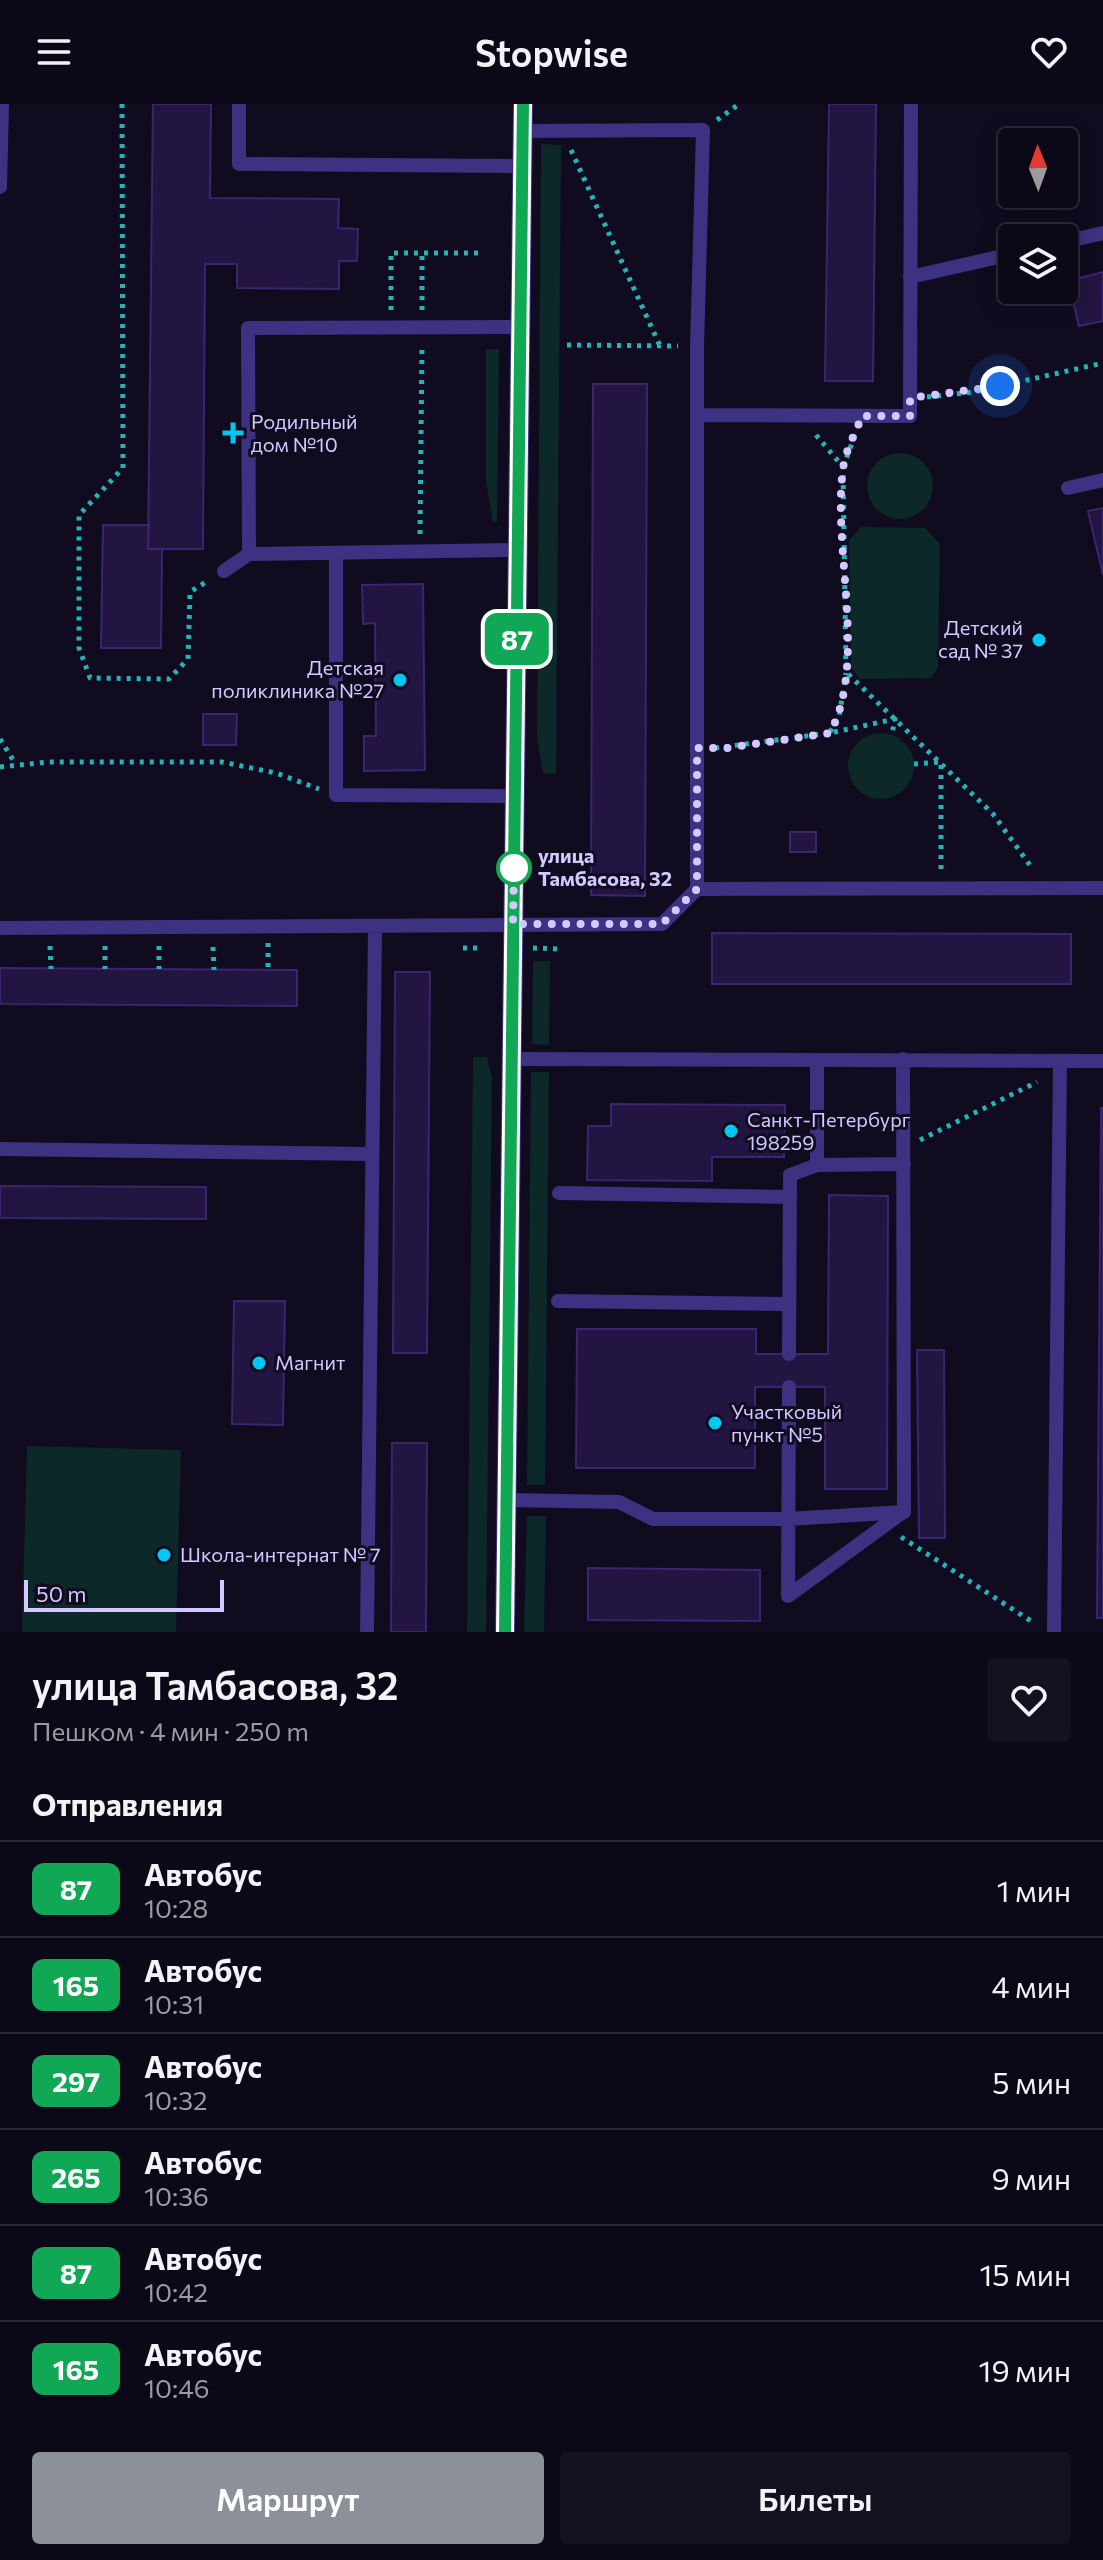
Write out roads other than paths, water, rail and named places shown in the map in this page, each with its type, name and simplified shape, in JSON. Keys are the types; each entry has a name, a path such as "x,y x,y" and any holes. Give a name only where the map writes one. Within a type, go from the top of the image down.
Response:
{"street":[{"path":"505,1632 523,104"}],"lane":[{"path":"0,187 2,104"},
{"path":"239,104 239,164 522,166"},
{"path":"697,415 910,416 911,104"},
{"path":"0,928 662,924 697,889 697,347 703,130 522,131"},
{"path":"1078,239 1103,233"},
{"path":"910,277 998,257"},
{"path":"249,554 248,328 520,327"},
{"path":"1068,488 1103,480"},
{"path":"224,571 249,554 518,550"},
{"path":"336,553 336,795 515,796"},
{"path":"697,889 1103,888"},
{"path":"367,1632 375,928"},
{"path":"512,1059 903,1059 1060,1066 1103,1061"},
{"path":"903,1059 904,1512"},
{"path":"817,1060 817,1165"},
{"path":"1054,1632 1060,1066"},
{"path":"0,1149 372,1154"},
{"path":"789,1354 790,1175 817,1165 904,1164"},
{"path":"559,1193 790,1197"},
{"path":"558,1301 789,1304"},
{"path":"789,1387 788,1596 904,1512"},
{"path":"507,1500 619,1502 653,1519 788,1519 904,1512"}],"place":[{"name":"Родильный дом №10","path":"233,433"},
{"name":"Детский сад № 37","path":"1039,640"},
{"name":"Детская поликлиника №27","path":"400,680"},
{"name":"улица Тамбасова, 32","path":"514,868"},
{"name":"Санкт-Петербург 198259","path":"731,1131"},
{"name":"Магнит","path":"259,1363"},
{"name":"Участковый пункт №5","path":"715,1423"},
{"name":"Школа-интернат № 7","path":"164,1555"}]}
